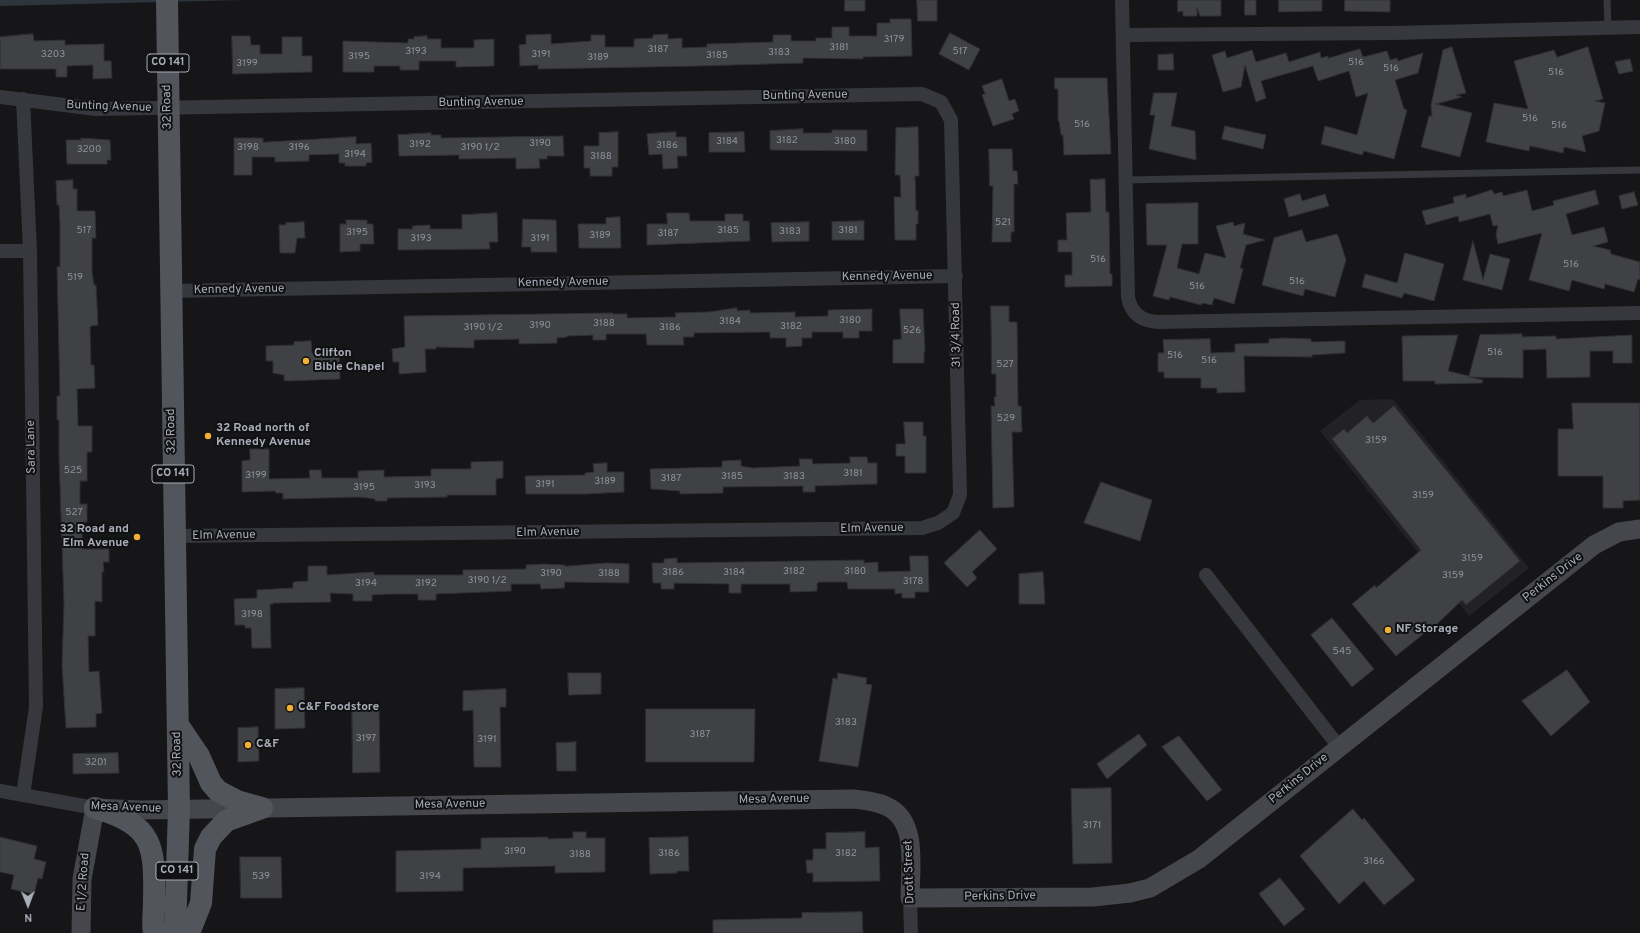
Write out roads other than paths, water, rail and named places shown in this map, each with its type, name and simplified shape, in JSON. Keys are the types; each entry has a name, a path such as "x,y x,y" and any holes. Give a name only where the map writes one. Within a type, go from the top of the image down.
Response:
{"main road":[{"name":"32 Road","path":"167,8 170,291 179,808 175,933"},
{"path":"178,725 199,756 211,783 218,791 237,801 262,808"},
{"path":"95,808 124,818 138,827 146,836 151,848 155,869 154,933"},
{"path":"189,933 201,903 205,850 210,837 226,821 262,808"}],"street":[{"path":"1122,0 1128,298 1134,312 1146,320 1640,313"},
{"path":"1123,35 1393,33 1640,27"},
{"name":"Bunting Avenue","path":"0,97 96,109 922,94 941,102 951,120"},
{"name":"Sara Lane","path":"23,99 30,251 36,707 23,795"},
{"name":"31 3/4 Road","path":"922,528 938,523 953,513 960,495 956,276 951,120"},
{"path":"0,251 30,251"},
{"name":"Kennedy Avenue","path":"170,291 956,276"},
{"name":"Elm Avenue","path":"174,536 922,528"},
{"name":"Perkins Drive","path":"910,898 1093,897 1150,888 1199,859 1594,545 1619,532 1640,529"},
{"path":"1206,574 1339,747"},
{"name":"Mesa Avenue","path":"0,791 95,808 140,810 179,808 852,799 886,806 898,814"},
{"name":"E 1/2 Road","path":"81,933 82,879 95,808"},
{"name":"Drott Street","path":"898,814 905,825 909,836 911,933"}],"lane":[{"path":"1607,0 1608,28"},
{"path":"1125,180 1640,170"}],"place":[{"name":"Clifton Bible Chapel","path":"306,361"},
{"name":"32 Road north of Kennedy Avenue","path":"208,436"},
{"name":"32 Road and Elm Avenue","path":"137,537"},
{"name":"NF Storage","path":"1388,630"},
{"name":"C&F Foodstore","path":"290,708"},
{"name":"C&F","path":"248,745"}]}
